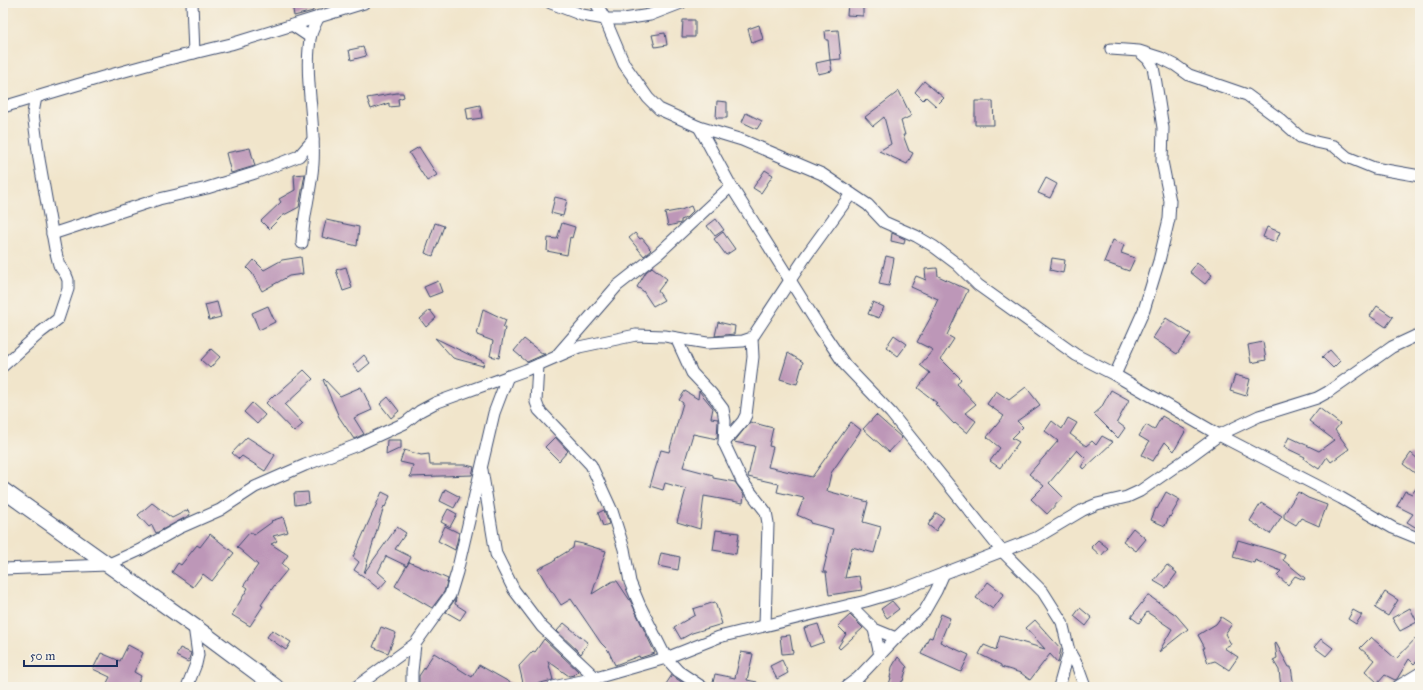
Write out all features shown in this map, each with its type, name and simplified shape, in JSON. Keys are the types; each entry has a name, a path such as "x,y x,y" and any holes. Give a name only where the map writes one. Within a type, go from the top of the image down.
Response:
{"main road":[{"path":"3,490 194,626 276,687"}],"street":[{"path":"192,3 194,53"},
{"path":"3,107 102,77 231,44 364,3"},
{"path":"551,3 582,15 605,19 624,19 650,15 680,3"},
{"path":"596,3 605,19 624,64 648,98 659,109 699,127 742,140 822,174 868,205 884,222 916,236 933,246 957,264 978,285 1076,355 1115,375 1219,435 1340,498 1393,528 1420,539"},
{"path":"302,243 302,228 310,193 313,163 313,140 308,74 310,37 319,16"},
{"path":"292,25 310,37"},
{"path":"1111,49 1139,51 1161,58 1175,65 1189,75 1247,95 1281,120 1300,137 1334,146 1347,157 1374,168 1420,176"},
{"path":"1115,375 1144,310 1159,260 1169,213 1170,201 1162,161 1163,128 1153,67 1148,59 1139,51"},
{"path":"3,366 58,319 61,314 68,289 68,280 59,265 52,234 39,159 33,114 36,97"},
{"path":"16,103 33,114"},
{"path":"699,127 731,186 820,328 845,365 892,413 1001,550 1043,592 1062,622 1069,651 1077,665 1085,687"},
{"path":"52,234 159,199 207,188 254,173 299,156 313,140"},
{"path":"299,156 313,163"},
{"path":"557,356 617,286 659,253 731,186"},
{"path":"3,569 107,565 140,550 179,528 220,510 255,487 305,465 357,445 405,423 420,411 435,403 538,365 579,347 636,335 676,338 707,343 743,341 752,338 790,280 851,194"},
{"path":"553,687 596,678 666,658 719,637 893,593 1001,550 1036,538 1083,510 1097,504 1127,497 1140,491 1189,458 1219,435 1259,416 1317,398 1328,392 1392,347 1420,334"},
{"path":"676,338 692,373 711,393 723,409 725,421 724,442 742,481 766,512 768,523 765,625"},
{"path":"724,442 743,421 746,415 754,357 752,338"},
{"path":"538,365 536,402 539,410 591,465 612,511 624,549 630,582 640,606 666,658 678,671 702,687"},
{"path":"356,687 415,644 450,594 458,572 494,413 508,376"},
{"path":"481,465 496,554 514,590 542,627 596,678"},
{"path":"846,687 858,678 896,638 924,612 944,573"},
{"path":"850,605 874,629 896,638"},
{"path":"187,687 198,655 194,626"},
{"path":"874,629 880,655"},
{"path":"412,687 415,644"},
{"path":"1059,687 1069,651"},
{"path":"1397,687 1420,673"}],"building":[{"path":"292,3 312,3 313,11 294,16"},
{"path":"848,3 863,3 863,16 847,15"},
{"path":"683,20 695,20 695,37 682,37"},
{"path":"759,25 763,39 752,43 748,29"},
{"path":"838,30 841,59 830,60 828,40 826,40 825,31"},
{"path":"665,33 667,45 655,47 652,35"},
{"path":"363,47 366,56 351,60 349,50"},
{"path":"830,60 832,71 818,74 816,63"},
{"path":"924,81 944,98 936,106 926,97 923,100 915,92"},
{"path":"899,91 911,116 901,121 905,135 903,135 909,151 913,153 907,164 879,151 891,144 884,117 873,126 865,117"},
{"path":"403,93 404,97 398,99 399,106 389,107 389,103 371,109 367,98"},
{"path":"717,101 727,102 727,118 716,118"},
{"path":"975,101 993,101 994,125 975,125"},
{"path":"480,105 482,118 468,120 466,108"},
{"path":"746,113 762,121 757,129 742,122"},
{"path":"419,147 437,175 427,181 409,153"},
{"path":"250,148 255,166 231,173 226,153"},
{"path":"765,170 773,175 761,193 753,188"},
{"path":"305,174 299,207 282,216 269,229 261,221 281,202 279,199 295,190 294,175"},
{"path":"1046,178 1057,184 1050,198 1038,193"},
{"path":"555,197 567,200 563,216 551,213"},
{"path":"691,206 693,211 686,218 681,220 681,223 668,226 665,213 681,210"},
{"path":"716,219 724,230 715,236 707,226"},
{"path":"326,220 359,227 357,246 322,237"},
{"path":"435,223 444,226 433,256 425,253"},
{"path":"562,223 575,227 572,238 570,237 567,255 547,251 548,238 557,239"},
{"path":"1267,227 1280,232 1276,242 1263,237"},
{"path":"723,232 735,249 726,255 714,239"},
{"path":"635,233 640,239 642,238 651,250 644,256 629,238"},
{"path":"892,233 905,239 904,244 891,241"},
{"path":"1113,240 1124,245 1121,253 1135,258 1129,271 1104,262"},
{"path":"886,256 894,258 889,286 879,284"},
{"path":"301,257 303,274 289,276 262,291 252,273 247,268 254,260 264,270 282,260"},
{"path":"1052,258 1065,260 1063,273 1050,270"},
{"path":"1197,263 1212,275 1205,284 1190,272"},
{"path":"346,267 352,288 343,291 336,270"},
{"path":"652,267 667,279 658,291 664,300 653,306 643,291 637,287 646,272"},
{"path":"937,268 938,276 968,290 947,335 954,339 941,359 961,379 957,384 976,404 965,413 976,421 967,433 955,423 954,424 935,404 937,403 918,388 930,373 920,365 933,350 917,342 931,317 938,299 911,287 916,276 926,280 925,269"},
{"path":"438,281 442,292 429,297 424,287"},
{"path":"217,302 221,317 209,320 205,305"},
{"path":"873,302 884,307 879,318 868,314"},
{"path":"268,306 275,322 259,330 252,313"},
{"path":"1377,306 1393,317 1386,327 1370,316"},
{"path":"483,309 506,320 503,328 505,328 499,358 490,356 493,341 477,335"},
{"path":"430,310 436,318 426,327 420,319"},
{"path":"1166,318 1191,334 1177,354 1153,338"},
{"path":"718,322 735,326 734,334 715,336"},
{"path":"894,335 907,344 898,356 886,347"},
{"path":"435,338 484,362 483,366 453,358"},
{"path":"524,339 545,354 527,362 514,351"},
{"path":"1263,342 1266,360 1251,363 1248,345"},
{"path":"211,349 220,357 210,368 201,360"},
{"path":"1330,350 1340,361 1333,368 1322,357"},
{"path":"788,353 803,362 797,384 780,379"},
{"path":"364,355 370,363 359,372 353,365"},
{"path":"304,370 313,379 285,405 303,424 294,432 266,403"},
{"path":"1235,375 1250,379 1246,396 1230,391"},
{"path":"324,379 340,396 361,387 372,410 354,418 364,434 354,439 339,417 323,380"},
{"path":"1026,387 1040,405 1017,421 1023,427 1012,438 1019,442 1000,468 990,461 1000,448 987,437 1004,416 987,404 996,391 1009,400"},
{"path":"1111,390 1129,400 1117,422 1125,428 1118,438 1094,414 1101,408"},
{"path":"685,391 698,399 699,391 713,408 711,418 718,419 718,421 717,439 693,434 683,467 713,475 713,478 735,482 744,495 743,503 704,496 700,529 677,522 686,489 665,483 663,490 650,486 661,450 669,452 683,403 679,400"},
{"path":"388,397 399,411 391,418 380,404"},
{"path":"252,403 265,415 257,424 244,412"},
{"path":"1319,408 1340,424 1335,430 1349,449 1331,462 1327,457 1319,469 1304,459 1305,457 1284,447 1289,437 1319,451 1334,440 1309,421"},
{"path":"876,415 902,438 889,452 863,429"},
{"path":"1162,416 1186,430 1174,451 1165,442 1153,461 1142,455 1149,442 1139,436 1146,425 1154,430"},
{"path":"1068,418 1077,423 1070,434 1086,446 1092,441 1096,445 1102,436 1113,442 1084,469 1081,467 1086,459 1077,450 1049,483 1063,497 1047,514 1031,499 1044,486 1029,474 1058,441 1045,431 1052,421 1062,429"},
{"path":"750,422 773,428 769,446 773,447 768,467 812,477 851,422 861,430 831,473 827,491 868,502 863,522 881,527 874,553 852,547 845,578 859,576 862,590 829,595 826,572 823,572 833,529 810,523 811,521 797,515 804,498 777,492 779,484 748,477 755,446 734,442"},
{"path":"247,437 275,455 265,471 242,456 239,459 232,453"},
{"path":"555,437 568,451 559,461 545,447"},
{"path":"387,440 401,440 401,448 386,455"},
{"path":"404,450 421,455 429,454 430,465 466,465 474,467 472,475 410,477 413,465 400,462"},
{"path":"1411,453 1420,461 1420,477 1403,464"},
{"path":"1420,483 1420,530 1407,522 1413,514 1397,506 1405,491 1412,494"},
{"path":"445,489 460,497 454,508 440,501"},
{"path":"308,492 309,503 295,505 294,493"},
{"path":"382,492 390,496 385,507 384,506 364,573 397,527 406,533 395,549 411,557 407,566 386,556 378,572 387,580 379,589 354,570 359,562 353,557"},
{"path":"1166,492 1180,500 1170,517 1169,516 1165,526 1151,520 1156,508 1157,509"},
{"path":"1298,492 1308,498 1327,505 1319,526 1301,518 1296,525 1284,518 1284,514"},
{"path":"152,503 172,518 188,510 190,515 156,533 152,525 149,527 138,515"},
{"path":"1261,503 1282,516 1270,534 1250,521"},
{"path":"448,509 457,514 450,527 441,522"},
{"path":"604,510 609,524 603,526 598,513"},
{"path":"936,513 944,518 936,531 928,525"},
{"path":"283,517 288,532 273,536 277,541 271,544 288,555 282,564 288,569 261,605 263,606 250,626 232,615 248,588 244,585 258,565 237,547 250,532 254,535 272,522 271,521"},
{"path":"445,526 459,533 455,550 438,541"},
{"path":"1133,528 1146,539 1136,551 1123,541"},
{"path":"716,530 739,533 736,554 713,550"},
{"path":"210,534 234,553 212,581 203,574 193,587 172,572 178,563 181,565 197,545 200,547"},
{"path":"1098,540 1108,548 1101,556 1091,547"},
{"path":"1238,540 1285,555 1283,560 1305,578 1304,580 1295,576 1288,585 1277,575 1281,571 1255,560 1254,563 1233,557"},
{"path":"574,542 606,551 592,594 613,581 617,581 631,602 655,653 640,658 639,656 615,665 608,650 601,643 571,599 561,605 538,569 556,560 555,559 573,548"},
{"path":"661,553 680,557 678,570 658,566"},
{"path":"409,562 448,579 444,592 432,608 395,586"},
{"path":"1167,565 1177,573 1166,588 1154,581"},
{"path":"988,582 1004,594 993,609 976,598"},
{"path":"1385,592 1398,600 1388,616 1375,608"},
{"path":"1148,595 1176,615 1188,629 1159,652 1172,629 1147,612 1139,623 1131,617"},
{"path":"456,598 455,604 466,611 460,620 446,612"},
{"path":"892,601 899,609 887,618 881,609"},
{"path":"715,602 722,624 692,633 681,639 674,627 695,615 693,609"},
{"path":"1080,608 1092,618 1086,626 1074,616"},
{"path":"1410,608 1417,622 1400,631 1392,618"},
{"path":"1353,610 1362,615 1356,624 1348,619"},
{"path":"941,614 950,618 940,642 969,655 961,672 921,654 929,637 932,638"},
{"path":"850,615 863,628 840,649 838,647 846,634 838,626"},
{"path":"1221,617 1232,624 1225,634 1231,644 1224,648 1238,657 1229,670 1215,661 1208,663 1203,648 1205,648 1198,635 1216,624"},
{"path":"1035,620 1061,649 1058,663 1050,654 1030,680 1021,673 1001,667 1001,665 979,654 984,645 996,650 1000,636 1045,649 1026,628"},
{"path":"564,623 588,643 581,654 557,631"},
{"path":"818,624 824,642 810,647 804,628"},
{"path":"381,627 396,633 388,653 373,647"},
{"path":"272,630 291,642 286,650 267,637"},
{"path":"1420,634 1420,658 1414,664 1409,659 1397,679 1395,680 1385,675 1378,683 1365,671 1374,660 1360,648 1371,637 1396,659"},
{"path":"790,635 793,653 782,654 780,636"},
{"path":"544,639 578,671 574,675 569,676 548,661 553,680 524,687 519,666 533,651 535,652"},
{"path":"1321,639 1333,648 1326,656 1314,647"},
{"path":"1276,643 1289,667 1291,667 1294,687 1281,687 1279,670 1273,660 1277,658"},
{"path":"128,645 143,653 134,672 141,676 136,687 105,687 110,677 93,669 101,653 120,661"},
{"path":"180,648 191,653 188,662 176,656"},
{"path":"741,652 753,654 747,680 757,682 756,687 712,687 715,674 735,678"},
{"path":"434,653 472,677 479,665 518,687 419,687 419,676"},
{"path":"898,657 907,667 903,681 900,687 888,687 892,667"},
{"path":"782,660 788,673 777,679 770,666"},
{"path":"672,675 674,677 689,687 664,687"}]}
